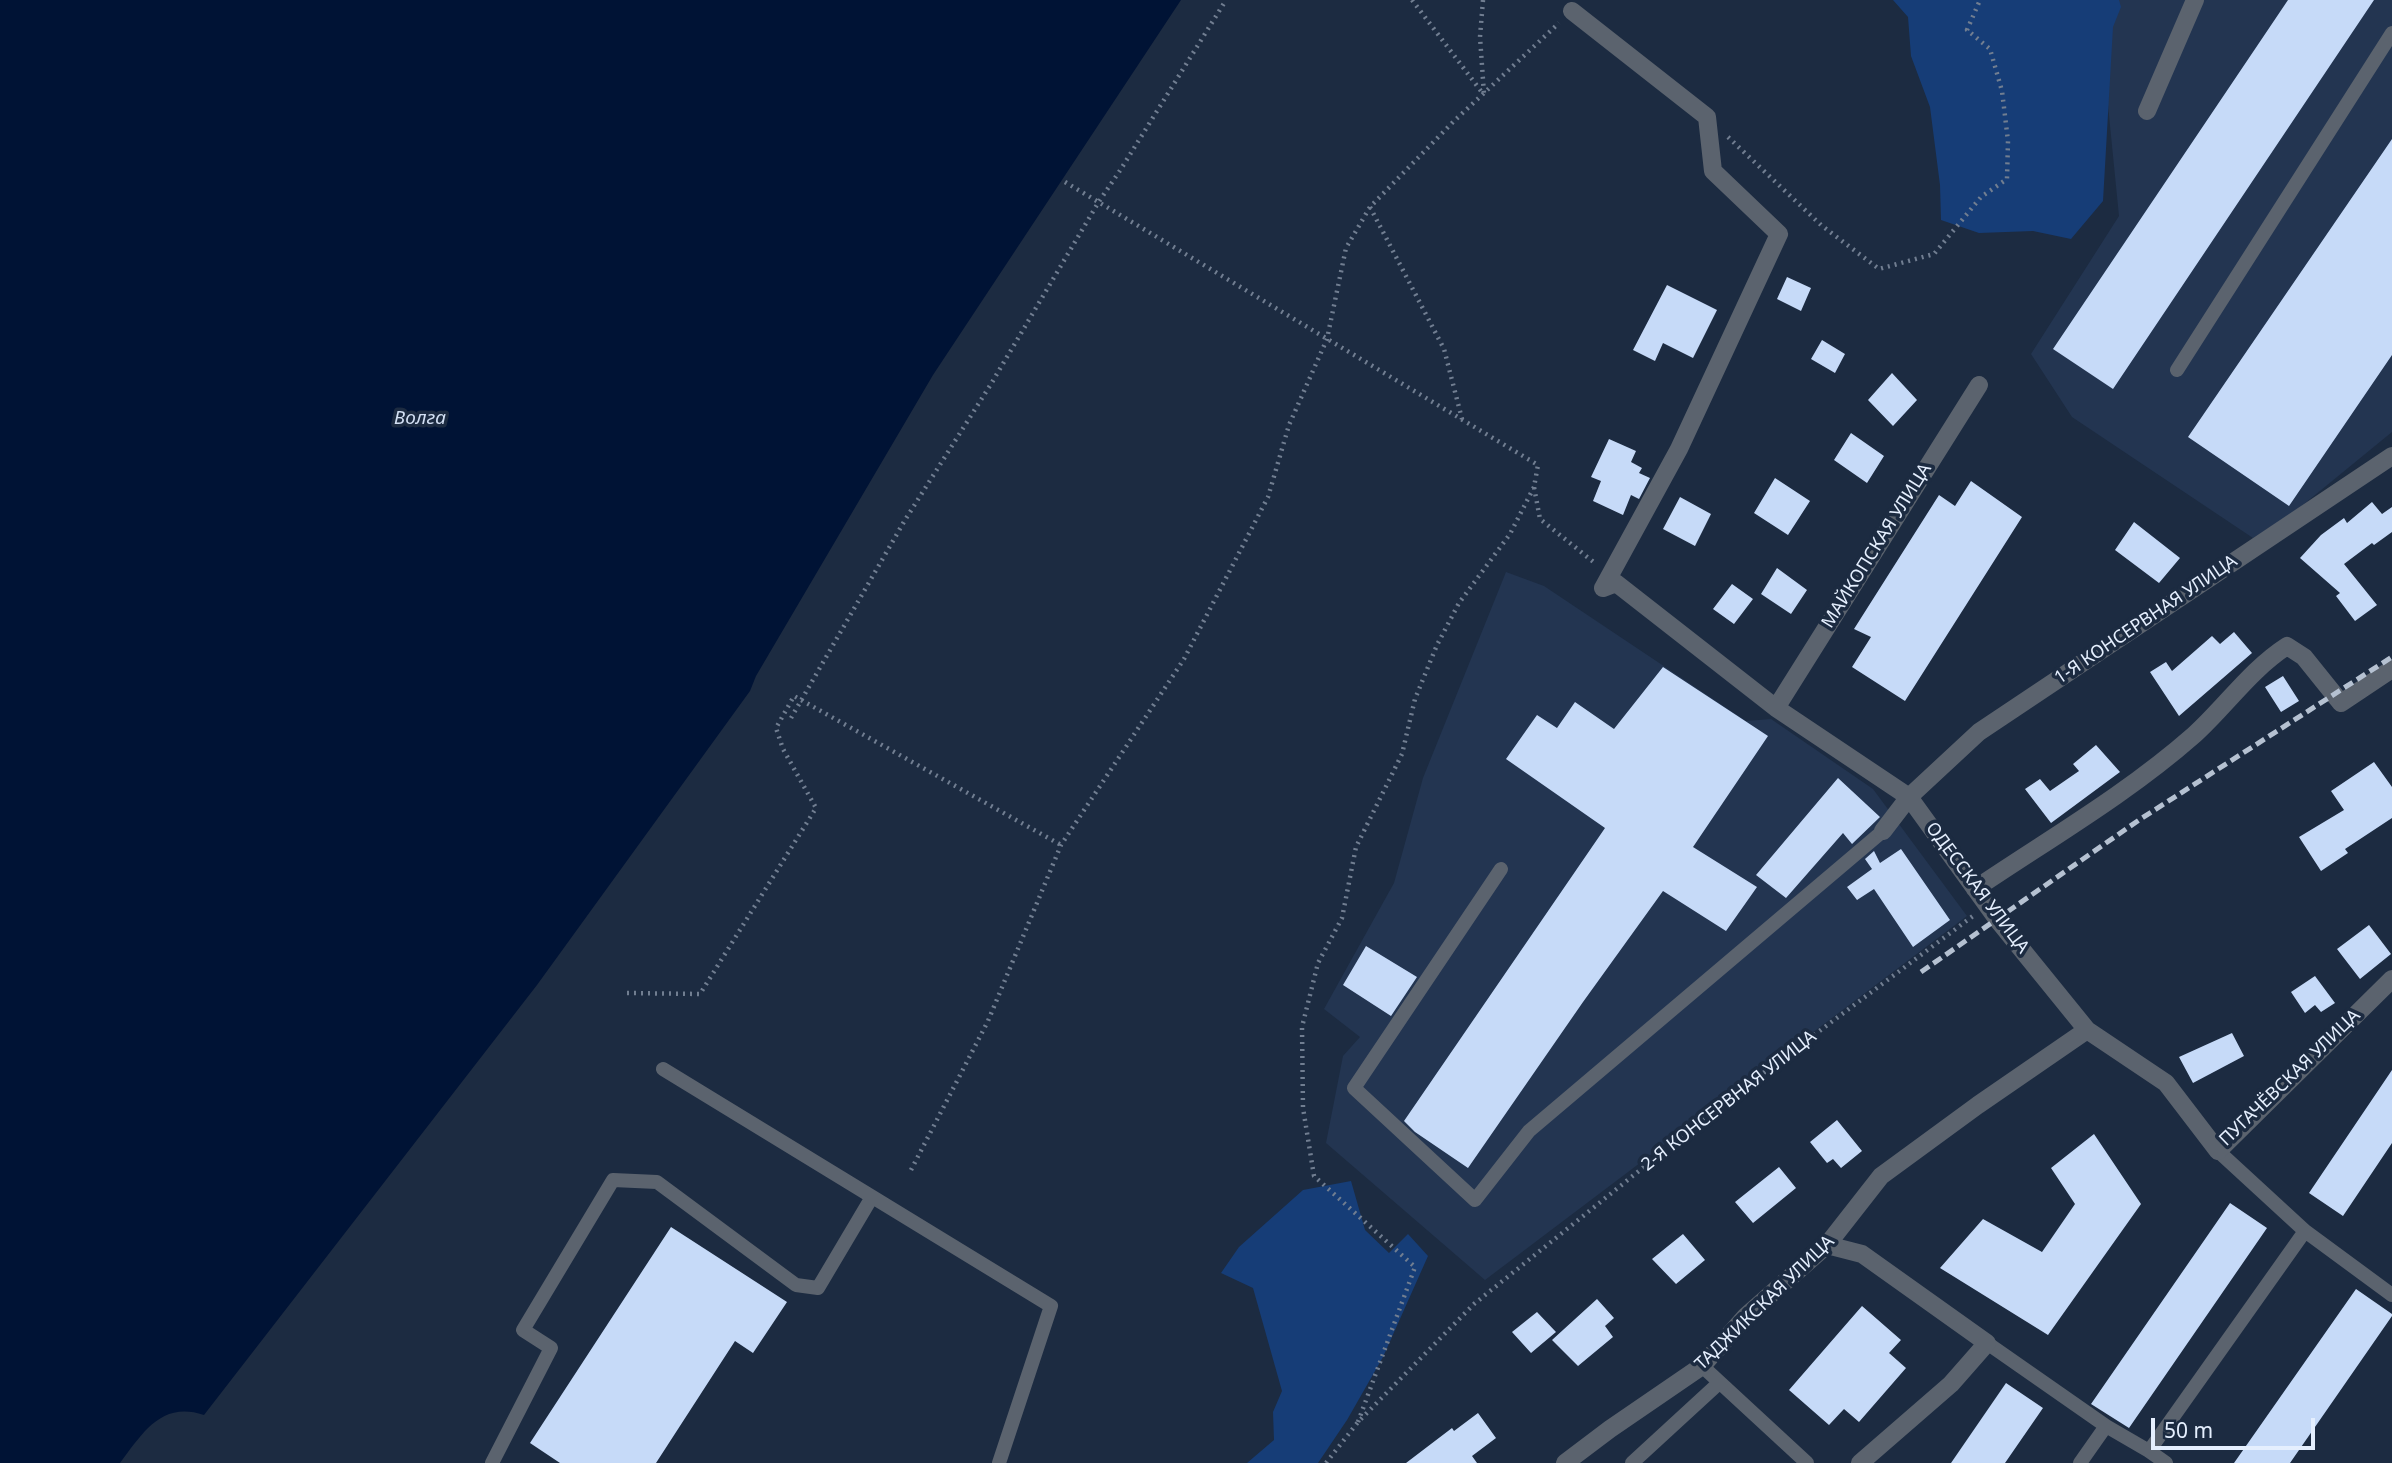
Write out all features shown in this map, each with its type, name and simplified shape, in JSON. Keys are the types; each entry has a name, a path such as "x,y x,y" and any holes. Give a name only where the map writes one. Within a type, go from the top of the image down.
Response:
{"street":[{"path":"2147,111 2195,0"},
{"path":"1572,11 1707,117 1713,171 1779,234 1678,449 1611,575"},
{"name":"МАЙКОПСКАЯ УЛИЦА","path":"1776,708 1979,385"},
{"name":"1-Я КОНСЕРВНАЯ УЛИЦА","path":"1883,831 1909,797 1979,732 2392,456"},
{"name":"ОДЕССКАЯ УЛИЦА","path":"1611,575 1603,588 1616,583 1776,708 1909,797 1975,889 2087,1030 2165,1083"},
{"path":"1975,889 2120,795 2195,734 2269,658 2287,646 2304,657 2341,703 2392,668"},
{"name":"ПУГАЧЁВСКАЯ УЛИЦА","path":"2165,1083 2218,1151 2392,979"},
{"name":"ТАДЖИКСКАЯ УЛИЦА","path":"1565,1463 1703,1366 1746,1316 1828,1245 1881,1176 2087,1030"},
{"path":"1828,1245 1862,1254 1987,1343 1951,1384 1860,1463"}],"lane":[{"path":"2177,370 2392,33"},
{"path":"1501,869 1354,1088 1475,1200 1529,1130 1883,831"},
{"path":"663,1069 1051,1306 999,1463"},
{"path":"2218,1151 2305,1231 2392,1294"},
{"path":"492,1463 551,1349 523,1329 613,1180 657,1182 796,1285 818,1288 872,1197"},
{"path":"2148,1451 2305,1231"},
{"path":"1987,1343 2106,1426 2166,1463"},
{"path":"1703,1366 1807,1463"},
{"path":"1632,1463 1719,1383"},
{"path":"2080,1463 2106,1426"}],"path":[{"path":"791,718 905,520 991,384 1098,203 1226,0"},
{"path":"1412,0 1484,95"},
{"path":"1483,0 1480,37 1484,95"},
{"path":"1707,117 1821,226 1879,269 1934,254 1980,197 2007,179 2008,141 2002,91 1990,49 1967,30 1980,0"},
{"path":"911,1170 988,1021 1061,845 1184,659 1268,497 1289,425 1327,339 1346,248 1370,207 1454,122 1572,11"},
{"path":"1065,182 1538,465 1534,487 1510,534 1458,603 1437,645 1415,699 1402,754 1356,847 1342,918 1318,963 1302,1027 1303,1108 1314,1176 1415,1267 1358,1422 1326,1463"},
{"path":"1370,207 1444,349 1462,420"},
{"path":"1534,487 1540,519 1611,575"},
{"path":"627,993 700,994 816,808 783,749 776,728 794,696 1061,845"},
{"name":"2-Я КОНСЕРВНАЯ УЛИЦА","path":"1358,1422 1474,1304 1722,1104 1988,905"}],"shaded area":[{"path":"1893,0 2119,0 2121,7 2113,27 2103,201 2071,239 2033,231 1979,233 1941,220 1940,185 1930,107 1911,56 1908,17"},
{"path":"2116,0 2392,0 2392,432 2293,513 2253,538 2072,417 2031,354 2119,216 2100,25"},
{"path":"1506,572 1544,586 1746,721 1771,719 1873,789 1967,916 1485,1280 1326,1143 1343,1056 1360,1037 1324,1009 1394,883 1423,778"},
{"path":"1351,1181 1365,1230 1389,1253 1408,1234 1428,1256 1383,1357 1347,1420 1318,1463 1247,1463 1274,1440 1273,1412 1282,1391 1253,1288 1221,1273 1239,1247 1303,1190"}],"water":[{"name":"Волга","path":"0,0 1181,0 933,375 756,676 750,691 537,985 204,1415 176,1412 154,1422 120,1463 0,1463"}],"building":[{"path":"2288,0 2374,0 2113,389 2053,349"},
{"path":"2392,139 2392,355 2289,506 2188,437"},
{"path":"1787,277 1811,288 1801,311 1777,299"},
{"path":"1667,285 1717,310 1693,358 1663,343 1655,361 1633,350"},
{"path":"1822,340 1845,354 1835,373 1811,359"},
{"path":"1892,373 1917,400 1893,426 1868,400"},
{"path":"1851,433 1884,456 1867,483 1834,460"},
{"path":"1609,439 1636,451 1631,462 1642,468 1639,473 1650,478 1639,499 1631,495 1623,515 1593,501 1601,481 1591,477"},
{"path":"1775,478 1810,501 1788,535 1754,513"},
{"path":"1971,481 2022,517 1905,701 1852,667 1871,637 1854,629 1939,495 1955,506"},
{"path":"1680,497 1711,514 1695,546 1663,529"},
{"path":"2372,502 2382,514 2392,507 2392,532 2344,564 2377,605 2355,621 2336,596 2340,593 2300,558 2321,535 2344,518 2347,523"},
{"path":"2134,522 2180,558 2159,583 2115,550"},
{"path":"1777,568 1807,590 1791,614 1761,594"},
{"path":"1732,584 1753,599 1734,624 1713,609"},
{"path":"2234,632 2252,653 2179,716 2150,672 2166,662 2172,671 2212,636 2220,644"},
{"path":"1663,667 1768,736 1693,847 1757,887 1726,931 1663,891 1468,1168 1415,1132 1404,1121 1605,828 1506,759 1537,715 1557,728 1575,702 1614,729"},
{"path":"2283,676 2299,701 2281,712 2265,687"},
{"path":"2096,745 2120,772 2051,823 2025,789 2040,779 2050,791 2079,771 2073,764"},
{"path":"2374,762 2392,787 2392,818 2345,849 2348,853 2321,871 2299,837 2344,810 2331,791"},
{"path":"1838,778 1880,817 1852,844 1843,833 1786,898 1756,875"},
{"path":"1901,849 1950,920 1913,947 1874,889 1857,900 1847,887 1872,869 1865,859 1874,851 1880,863"},
{"path":"2369,925 2391,954 2360,979 2337,949"},
{"path":"1366,946 1417,977 1391,1016 1343,985"},
{"path":"2315,976 2335,1003 2321,1012 2315,1005 2305,1013 2291,992"},
{"path":"2232,1033 2244,1056 2193,1083 2179,1057"},
{"path":"2392,1070 2392,1143 2343,1216 2309,1193"},
{"path":"1837,1120 1862,1151 1841,1168 1833,1159 1827,1163 1810,1142"},
{"path":"2094,1134 2141,1204 2048,1335 1940,1268 1983,1219 2042,1252 2075,1204 2051,1168"},
{"path":"1779,1167 1796,1188 1753,1223 1735,1202"},
{"path":"2230,1203 2267,1228 2129,1428 2091,1404"},
{"path":"671,1227 787,1302 753,1353 735,1341 656,1463 560,1463 530,1443"},
{"path":"1683,1234 1705,1260 1676,1284 1652,1259"},
{"path":"2356,1289 2392,1316 2290,1463 2234,1463"},
{"path":"1597,1299 1614,1318 1605,1326 1613,1337 1578,1366 1552,1340"},
{"path":"1862,1306 1901,1340 1889,1353 1906,1368 1859,1422 1844,1409 1829,1425 1789,1390"},
{"path":"1537,1312 1556,1332 1531,1353 1512,1332"},
{"path":"2006,1383 2043,1408 2005,1463 1951,1463"},
{"path":"1478,1413 1496,1438 1472,1456 1477,1463 1406,1463 1452,1428 1454,1431"}],"railway":[{"path":"1921,972 2139,820 2392,657"}]}
